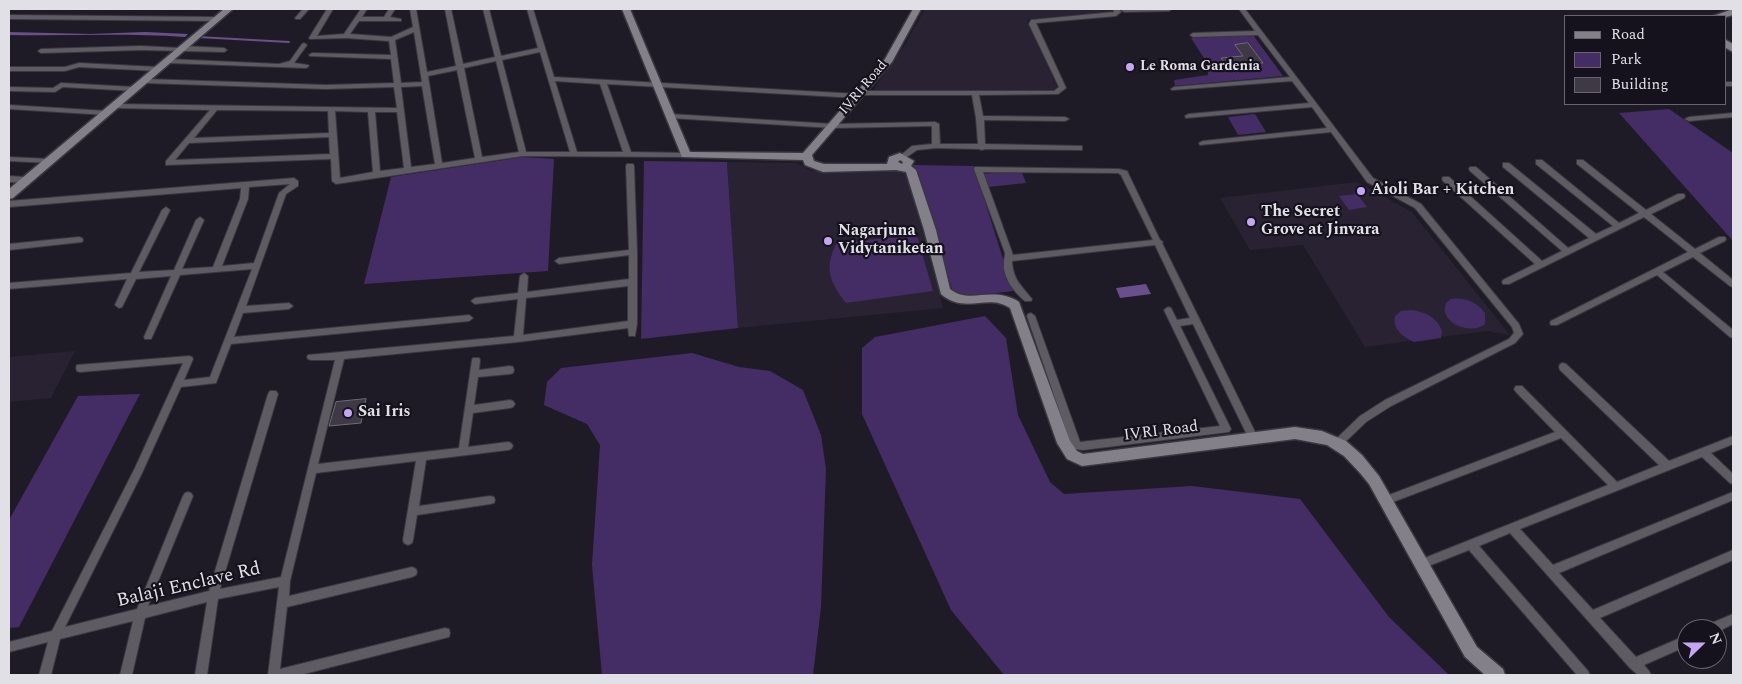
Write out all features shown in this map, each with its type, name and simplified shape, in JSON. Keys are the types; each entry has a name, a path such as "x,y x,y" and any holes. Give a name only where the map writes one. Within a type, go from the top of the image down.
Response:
{"main road":[{"path":"9,195 229,9"},
{"path":"626,9 686,155 809,160 823,168 892,168 899,163 911,170 947,293 960,300 1021,299"},
{"name":"IVRI Road","path":"809,160 807,154 889,60 917,9"},
{"name":"IVRI Road","path":"1021,299 1017,308 1040,358 1064,444 1069,451 1082,460 1295,433 1314,434 1338,443 1356,456 1385,501 1471,652 1497,675"}],"street":[{"path":"298,18 306,9"},
{"path":"287,65 292,62 308,42 330,9"},
{"path":"346,36 364,9"},
{"path":"386,19 392,9"},
{"path":"413,9 439,165"},
{"path":"448,9 479,160"},
{"path":"486,9 523,154"},
{"path":"530,9 574,154"},
{"path":"551,79 859,95 1056,93 1062,88 1032,24 1033,20 1116,14 1118,12 1116,9"},
{"path":"1123,9 1169,9"},
{"path":"1242,9 1370,180 1418,206 1516,326 1519,334 1512,341 1402,396 1371,414 1363,419 1338,443"},
{"path":"9,17 216,19"},
{"path":"358,19 399,20"},
{"path":"308,42 346,36 392,39 416,28"},
{"path":"1193,35 1260,33"},
{"path":"392,39 408,170"},
{"path":"41,51 141,48 224,50"},
{"path":"424,74 542,49"},
{"path":"312,55 394,57"},
{"path":"168,61 306,66"},
{"path":"9,70 65,69 79,65 158,70"},
{"path":"1174,89 1294,79"},
{"path":"145,80 268,86 426,84"},
{"path":"604,82 628,155"},
{"path":"9,89 55,90 61,85 135,89"},
{"path":"975,93 980,118 982,148"},
{"path":"1189,116 1313,104"},
{"path":"9,107 111,110 216,108 400,110"},
{"path":"216,108 169,163 334,156"},
{"path":"331,109 336,181 523,154 686,155"},
{"path":"371,110 377,174"},
{"path":"1689,119 1733,115"},
{"path":"670,116 833,126 936,124 936,146"},
{"path":"980,118 1065,119"},
{"path":"1203,143 1331,130"},
{"path":"187,141 333,135"},
{"path":"899,163 914,148 936,146 1079,148"},
{"path":"9,159 50,160"},
{"path":"1539,162 1619,227"},
{"path":"1580,162 1733,284"},
{"path":"1506,165 1595,238"},
{"path":"630,166 633,252 632,334"},
{"path":"1021,299 1011,277 1007,261 1010,258 978,169 1109,170 1124,173 1253,438"},
{"path":"1473,169 1568,252"},
{"path":"1446,179 1541,265"},
{"path":"9,180 26,180"},
{"path":"9,204 294,180 294,186 283,193 213,380 178,384"},
{"path":"216,270 244,199 245,184"},
{"path":"1506,282 1681,196"},
{"path":"119,305 166,210"},
{"path":"148,337 200,220"},
{"path":"1554,323 1722,239"},
{"path":"9,247 79,240"},
{"path":"1010,258 1159,242"},
{"path":"559,261 633,252"},
{"path":"9,286 257,266"},
{"path":"1657,271 1733,335"},
{"path":"518,338 524,276"},
{"path":"475,301 633,282"},
{"path":"240,310 289,306"},
{"path":"1031,316 1040,358 1078,446 1226,429 1168,310"},
{"path":"228,341 469,318"},
{"path":"1174,324 1196,320"},
{"path":"311,357 340,356 518,338 633,324"},
{"path":"285,581 340,356"},
{"path":"45,675 55,636 139,470 189,359 80,368"},
{"path":"463,451 476,360"},
{"path":"1563,367 1667,466"},
{"path":"474,374 510,370"},
{"path":"1519,389 1616,486"},
{"path":"201,675 213,595 273,394"},
{"path":"468,410 510,404"},
{"path":"1385,501 1563,433"},
{"path":"1421,564 1733,440"},
{"path":"312,469 508,446"},
{"path":"1703,452 1733,480"},
{"path":"408,540 422,456"},
{"path":"126,675 140,614 188,496"},
{"path":"1551,571 1733,496"},
{"path":"413,511 490,500"},
{"path":"1512,528 1645,675"},
{"path":"1471,544 1584,675"},
{"path":"1592,616 1733,555"},
{"path":"282,603 412,572"},
{"name":"Balaji Enclave Rd","path":"9,647 213,595 285,581 274,675"},
{"path":"279,675 445,633"},
{"path":"1634,664 1677,645"}],"shaded area":[{"path":"925,9 1111,9 1113,12 1027,20 1058,89 1054,91 876,92 874,89 904,46"},
{"path":"9,32 90,34 145,32 188,34 185,37 9,35"},
{"name":"Nagarjuna Vidytaniketan","path":"727,162 797,163 811,171 899,170 907,175 943,308 738,328"},
{"path":"1357,182 1412,212 1510,335 1487,331 1365,347 1303,245 1250,250 1220,198"},
{"path":"1146,284 1151,294 1120,298 1116,288"},
{"path":"75,351 51,398 9,402 9,357"}],"green space":[{"path":"1253,35 1283,76 1175,86 1174,80 1208,75 1207,63 1191,38","holes":["1248,43 1263,63 1228,67 1222,58 1243,56 1236,45"]},
{"path":"1669,109 1733,153 1733,241 1619,113"},
{"path":"1255,114 1266,132 1238,135 1228,117"},
{"path":"523,157 554,159 548,271 364,284 391,177"},
{"path":"644,161 727,162 738,328 641,339"},
{"path":"912,165 974,166 1013,291 964,297 952,289"},
{"path":"1021,170 1026,183 988,187 983,174"},
{"path":"1357,194 1367,207 1349,210 1339,196"},
{"path":"917,236 933,291 846,303 832,281 830,274 831,259 837,242"},
{"path":"1451,299 1470,301 1478,306 1485,313 1485,324 1472,329 1458,326 1451,322 1445,310 1446,303"},
{"path":"1412,310 1426,314 1434,319 1442,331 1441,338 1414,342 1399,332 1395,325 1395,316 1401,311"},
{"path":"985,316 1006,338 1018,415 1050,482 1064,494 1192,486 1300,499 1389,617 1449,675 1004,675 951,610 862,414 862,348 875,337"},
{"path":"692,353 739,367 770,371 803,390 821,435 826,469 821,607 813,675 602,675 592,565 600,445 587,424 544,405 547,382 561,368"},
{"path":"140,394 19,627 9,628 9,520 78,396"}],"building":[{"path":"1248,43 1263,63 1228,67 1221,58 1243,56 1235,45"},
{"name":"Sai Iris","path":"366,399 361,423 329,426 336,402"}],"waterway":[{"path":"198,37 289,42"}],"place":[{"name":"Le Roma Gardenia","path":"1130,67"},
{"name":"Aioli Bar + Kitchen","path":"1361,191"},
{"name":"The Secret Grove at Jinvara","path":"1251,222"},
{"name":"Nagarjuna Vidytaniketan","path":"828,241"},
{"name":"Sai Iris","path":"348,413"}]}
